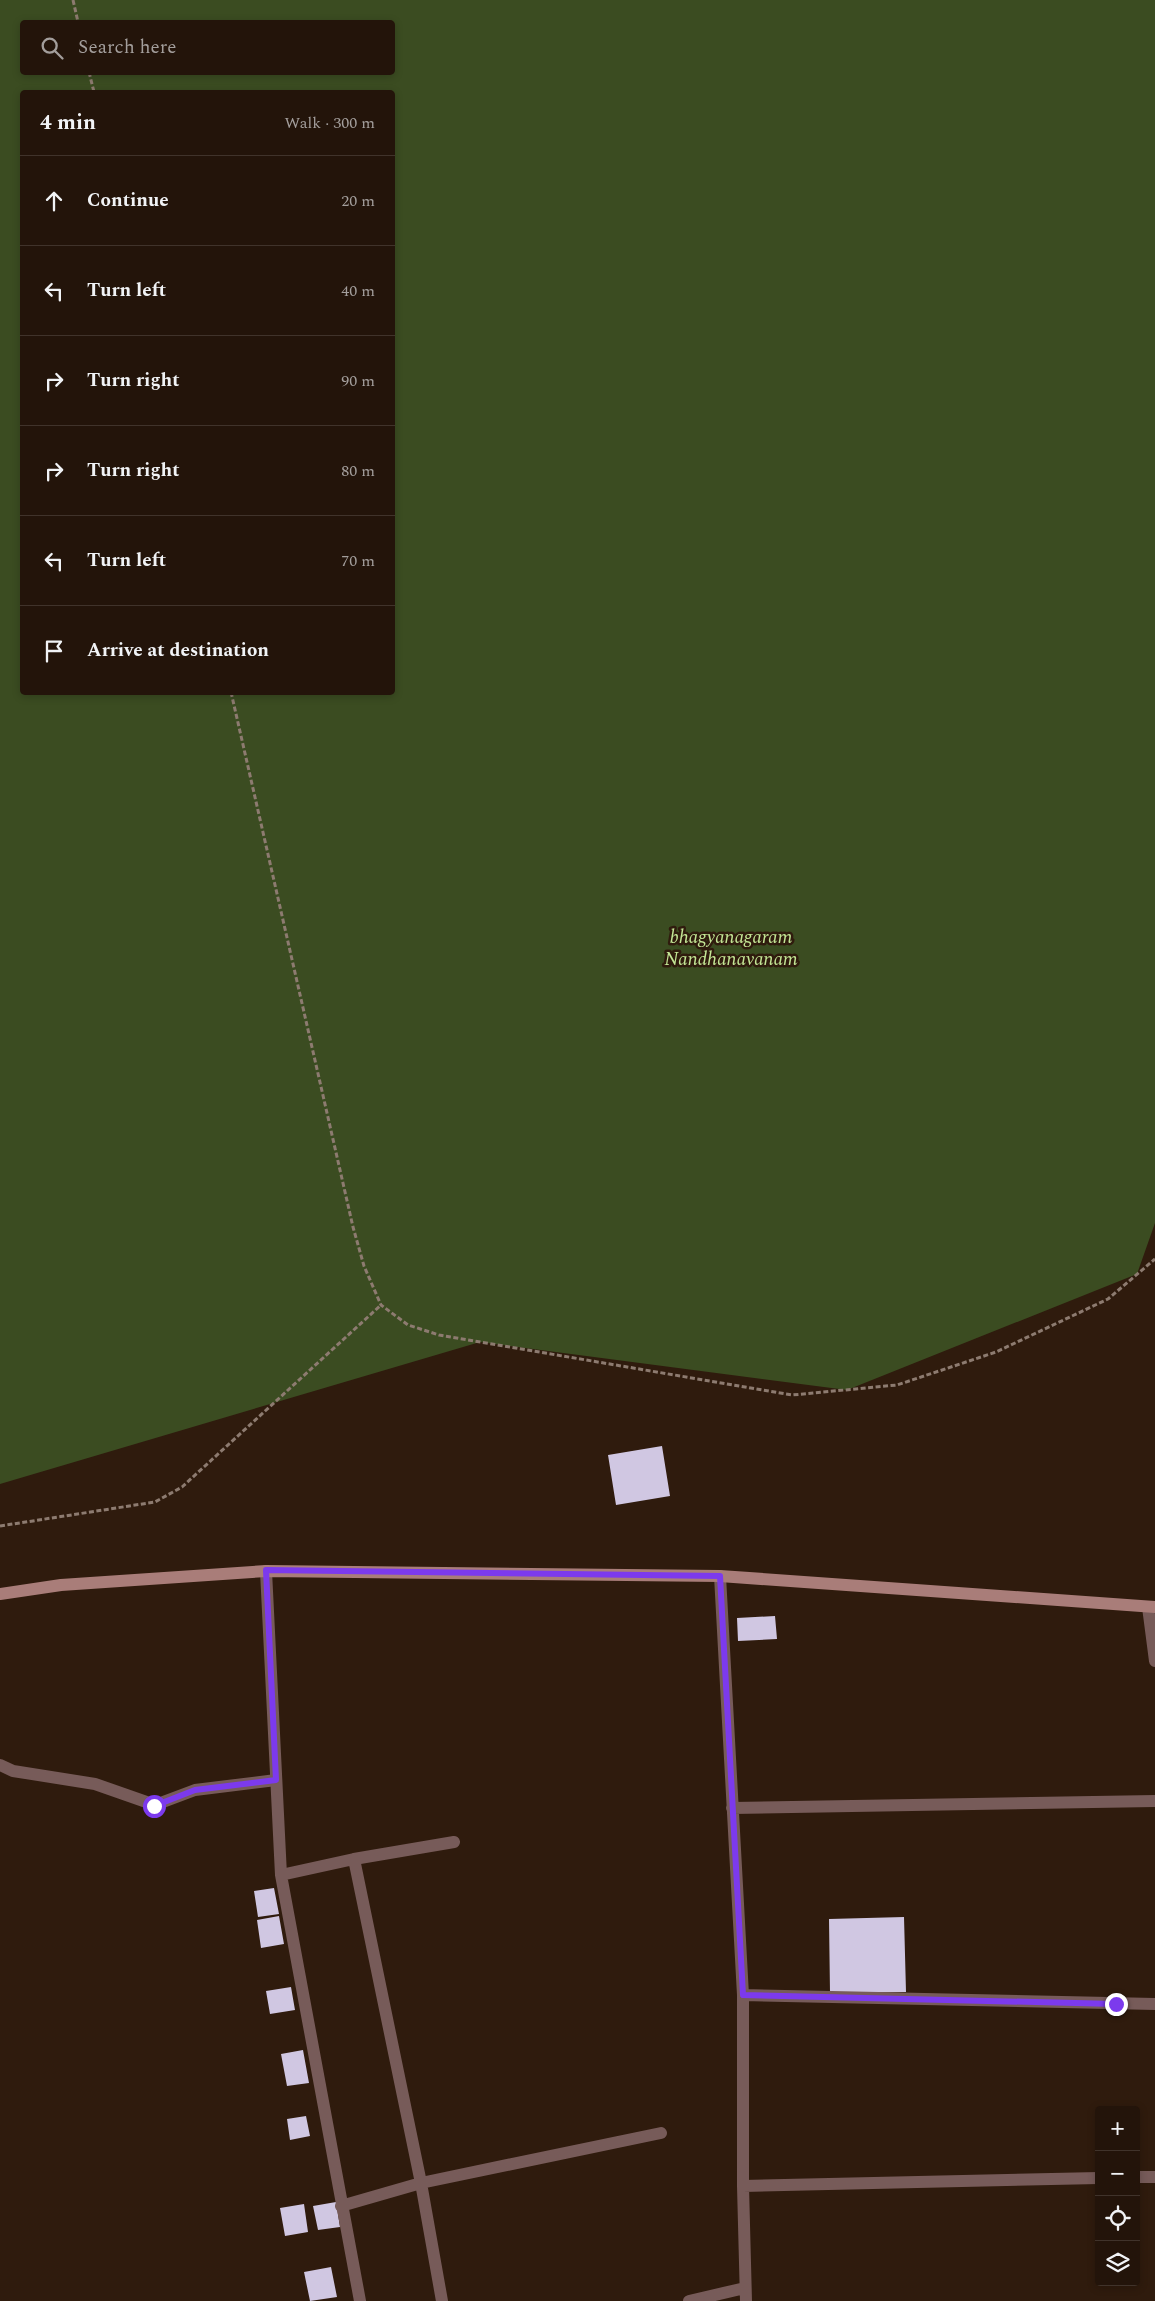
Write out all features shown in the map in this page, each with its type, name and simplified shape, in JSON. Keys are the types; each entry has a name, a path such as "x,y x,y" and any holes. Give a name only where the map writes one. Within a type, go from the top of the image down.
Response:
{"street":[{"path":"266,1570 281,1875 360,2301"},
{"path":"0,1594 61,1585 266,1570 720,1576 1152,1606 1155,1661"},
{"path":"689,2301 745,2295 743,1995 720,1576"},
{"path":"0,1765 14,1772 95,1784 154,1806 195,1790 276,1780"},
{"path":"732,1808 1155,1801"},
{"path":"281,1875 354,1859 454,1842"},
{"path":"354,1859 421,2183 442,2301"},
{"path":"743,1995 1155,2004"},
{"path":"341,2206 421,2183 661,2133"},
{"path":"1140,2177 1155,2177"},
{"path":"743,2186 1095,2178"}],"path":[{"path":"73,0 78,20"},
{"path":"91,75 94,90"},
{"path":"232,695 353,1227 364,1266 381,1305 408,1325 439,1336 792,1395 898,1385 996,1352 1108,1299 1155,1259"},
{"path":"0,1526 155,1502 182,1487 381,1305"}],"green space":[{"name":"bhagyanagaram Nandhanavanam","path":"0,0 1155,0 1155,1223 1137,1274 847,1390 480,1342 0,1484"}],"building":[{"path":"662,1446 670,1496 616,1505 608,1455"},
{"path":"775,1616 777,1639 738,1641 737,1618"},
{"path":"274,1888 279,1914 258,1917 254,1891"},
{"path":"279,1916 284,1944 261,1948 257,1920"},
{"path":"904,1917 906,1992 830,1993 829,1919"},
{"path":"291,1987 295,2010 270,2014 266,1991"},
{"path":"303,2050 309,2083 287,2086 281,2054"},
{"path":"306,2116 310,2136 290,2140 287,2119"},
{"path":"336,2202 340,2227 318,2230 313,2206"},
{"path":"304,2204 308,2232 285,2236 280,2208"},
{"path":"331,2267 337,2297 310,2301 304,2272"}],"route":[{"path":"154,1806 195,1790 276,1780 266,1570 720,1576 743,1995 1116,2004"}]}
